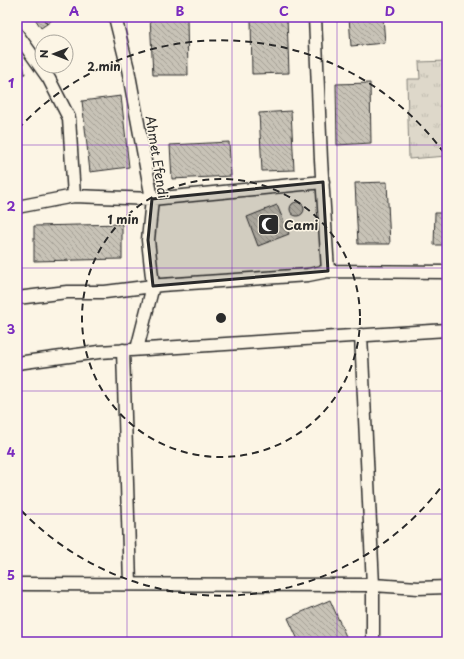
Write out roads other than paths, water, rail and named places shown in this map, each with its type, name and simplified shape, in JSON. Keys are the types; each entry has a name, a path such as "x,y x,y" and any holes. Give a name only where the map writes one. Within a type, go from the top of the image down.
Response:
{"street":[{"name":"Ahmet Efendi","path":"115,17 128,69 152,199 148,240 153,286 137,349"},
{"path":"315,17 328,271"},
{"path":"17,34 49,78 70,118 74,196"},
{"path":"17,207 74,196 152,199 323,182"},
{"path":"17,298 67,292 105,292 153,286 308,275 328,271 447,272"},
{"path":"17,363 123,350 447,330"},
{"path":"361,335 373,585 373,642"},
{"path":"123,350 130,584"},
{"path":"17,584 373,585 418,588 447,587"}],"place":[{"name":"Cami","path":"268,225"}]}
